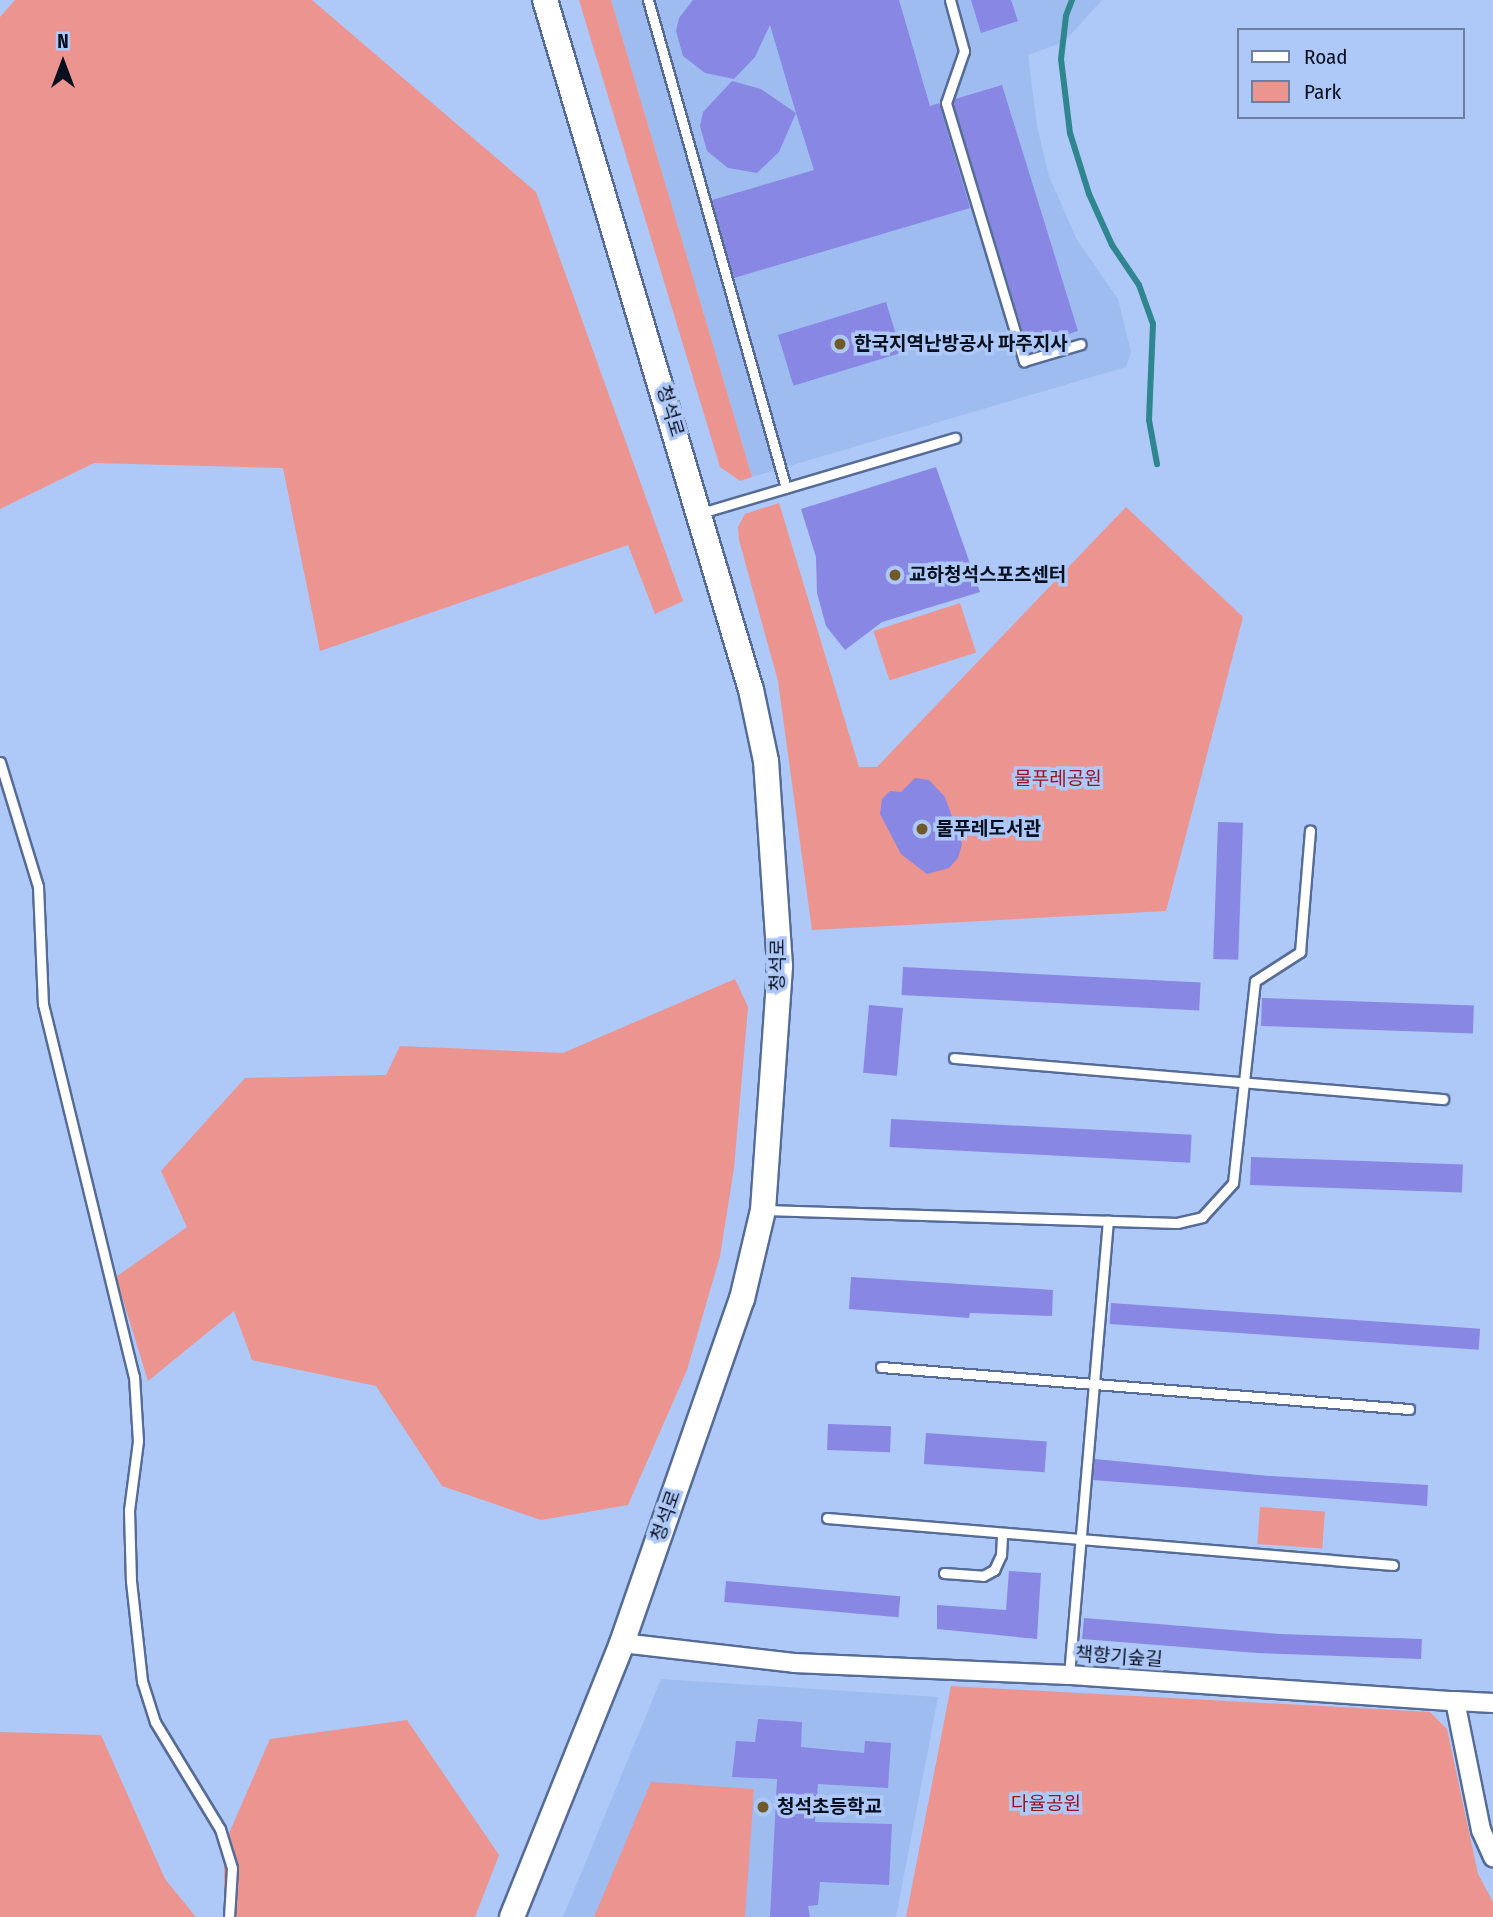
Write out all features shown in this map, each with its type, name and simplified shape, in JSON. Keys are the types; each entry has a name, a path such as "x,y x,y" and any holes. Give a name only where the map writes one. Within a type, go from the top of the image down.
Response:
{"main road":[{"name":"청석로","path":"512,1917 621,1643 742,1299 763,1210 780,966 773,831 766,761 751,690 701,513 545,0"}],"street":[{"name":"책향기숲길","path":"621,1643 794,1663 1069,1675 1493,1703"},
{"path":"1455,1701 1481,1830 1493,1857"}],"lane":[{"path":"648,0 786,488"},
{"path":"950,0 964,51 946,103 1024,361 1081,344"},
{"path":"701,513 955,438"},
{"path":"0,762 38,886 43,1004 134,1376 138,1441 129,1510 131,1581 142,1681 155,1722 220,1829 232,1868 229,1917"},
{"path":"763,1210 1177,1223 1202,1217 1225,1196 1233,1183 1240,1152 1255,981 1300,952 1310,830"},
{"path":"954,1058 1443,1099"},
{"path":"1069,1675 1108,1221"},
{"path":"881,1367 1409,1409"},
{"path":"827,1518 1393,1565"},
{"path":"944,1573 984,1576 994,1570 1001,1555 1002,1533"}],"shaded area":[{"path":"611,0 1102,0 1064,42 1028,55 1037,126 1049,176 1076,238 1118,299 1131,352 1126,367 752,477"},
{"name":"청석초등학교","path":"661,1679 938,1697 896,1917 563,1917"}],"green space":[{"path":"15,0 312,0 536,192 683,601 655,614 628,545 320,651 283,468 94,463 0,509 0,17"},
{"path":"579,0 611,0 752,477 740,481 720,467"},
{"name":"물푸레공원","path":"779,503 859,767 877,767 1126,507 1243,617 1166,911 812,930 778,681 739,540 738,527 745,514"},
{"path":"960,603 976,652 890,681 873,631"},
{"path":"735,979 748,1007 734,1168 720,1256 687,1370 628,1505 541,1520 442,1486 376,1386 252,1360 234,1311 148,1381 116,1277 187,1227 161,1171 245,1078 386,1075 400,1046 563,1053"},
{"path":"1260,1507 1325,1512 1322,1548 1257,1544"},
{"name":"다율공원","path":"951,1686 1430,1712 1447,1729 1478,1874 1493,1902 1493,1917 906,1917"},
{"path":"407,1720 499,1855 475,1917 224,1917 224,1845 270,1739"},
{"path":"0,1732 101,1735 165,1879 196,1917 0,1917"},
{"path":"651,1782 754,1789 745,1917 594,1917"}],"building":[{"path":"693,0 899,0 930,106 939,103 970,208 734,278 712,200 814,170 770,25 755,57 734,79 705,73 683,56 676,31 679,18"},
{"path":"971,0 1011,0 1018,21 981,33"},
{"path":"732,81 761,89 796,113 779,152 757,173 728,168 707,151 700,126 703,112"},
{"path":"1002,85 1078,331 1027,346 953,103 955,99"},
{"name":"한국지역난방공사 파주지사","path":"886,302 901,353 793,386 778,335"},
{"name":"교하청석스포츠센터","path":"936,467 980,592 882,622 845,650 826,626 817,593 816,557 801,509"},
{"name":"물푸레도서관","path":"915,778 929,780 945,797 962,844 958,858 949,868 927,874 901,854 880,814 882,799 890,791 901,792"},
{"path":"1218,822 1243,823 1238,960 1213,959"},
{"path":"903,967 1201,983 1199,1011 902,995"},
{"path":"1262,998 1474,1005 1473,1033 1261,1026"},
{"path":"869,1005 903,1008 897,1076 863,1073"},
{"path":"891,1119 1192,1135 1190,1163 890,1147"},
{"path":"1251,1157 1463,1164 1462,1192 1250,1185"},
{"path":"851,1277 1053,1290 1052,1316 970,1313 969,1318 849,1309"},
{"path":"1111,1303 1480,1329 1479,1350 1110,1324"},
{"path":"828,1424 891,1426 890,1452 827,1450"},
{"path":"926,1433 1047,1441 1045,1472 924,1464"},
{"path":"1095,1459 1269,1476 1428,1485 1427,1506 1093,1480"},
{"path":"1009,1571 1041,1573 1037,1639 937,1629 937,1605 1006,1610"},
{"path":"726,1581 900,1596 899,1617 724,1602"},
{"path":"1084,1618 1280,1634 1422,1639 1421,1659 1257,1653 1082,1639"},
{"path":"758,1719 802,1722 801,1747 864,1753 865,1741 891,1743 888,1788 818,1784 815,1822 892,1824 889,1885 820,1882 818,1905 808,1906 810,1917 770,1917 777,1779 732,1777 736,1741 755,1742"}],"waterway":[{"path":"1072,0 1066,16 1061,59 1070,133 1089,194 1112,245 1139,285 1153,324 1149,420 1157,464"}],"place":[{"name":"한국지역난방공사 파주지사","path":"840,344"},
{"name":"교하청석스포츠센터","path":"895,575"},
{"name":"물푸레도서관","path":"922,829"},
{"name":"청석초등학교","path":"763,1807"}]}
